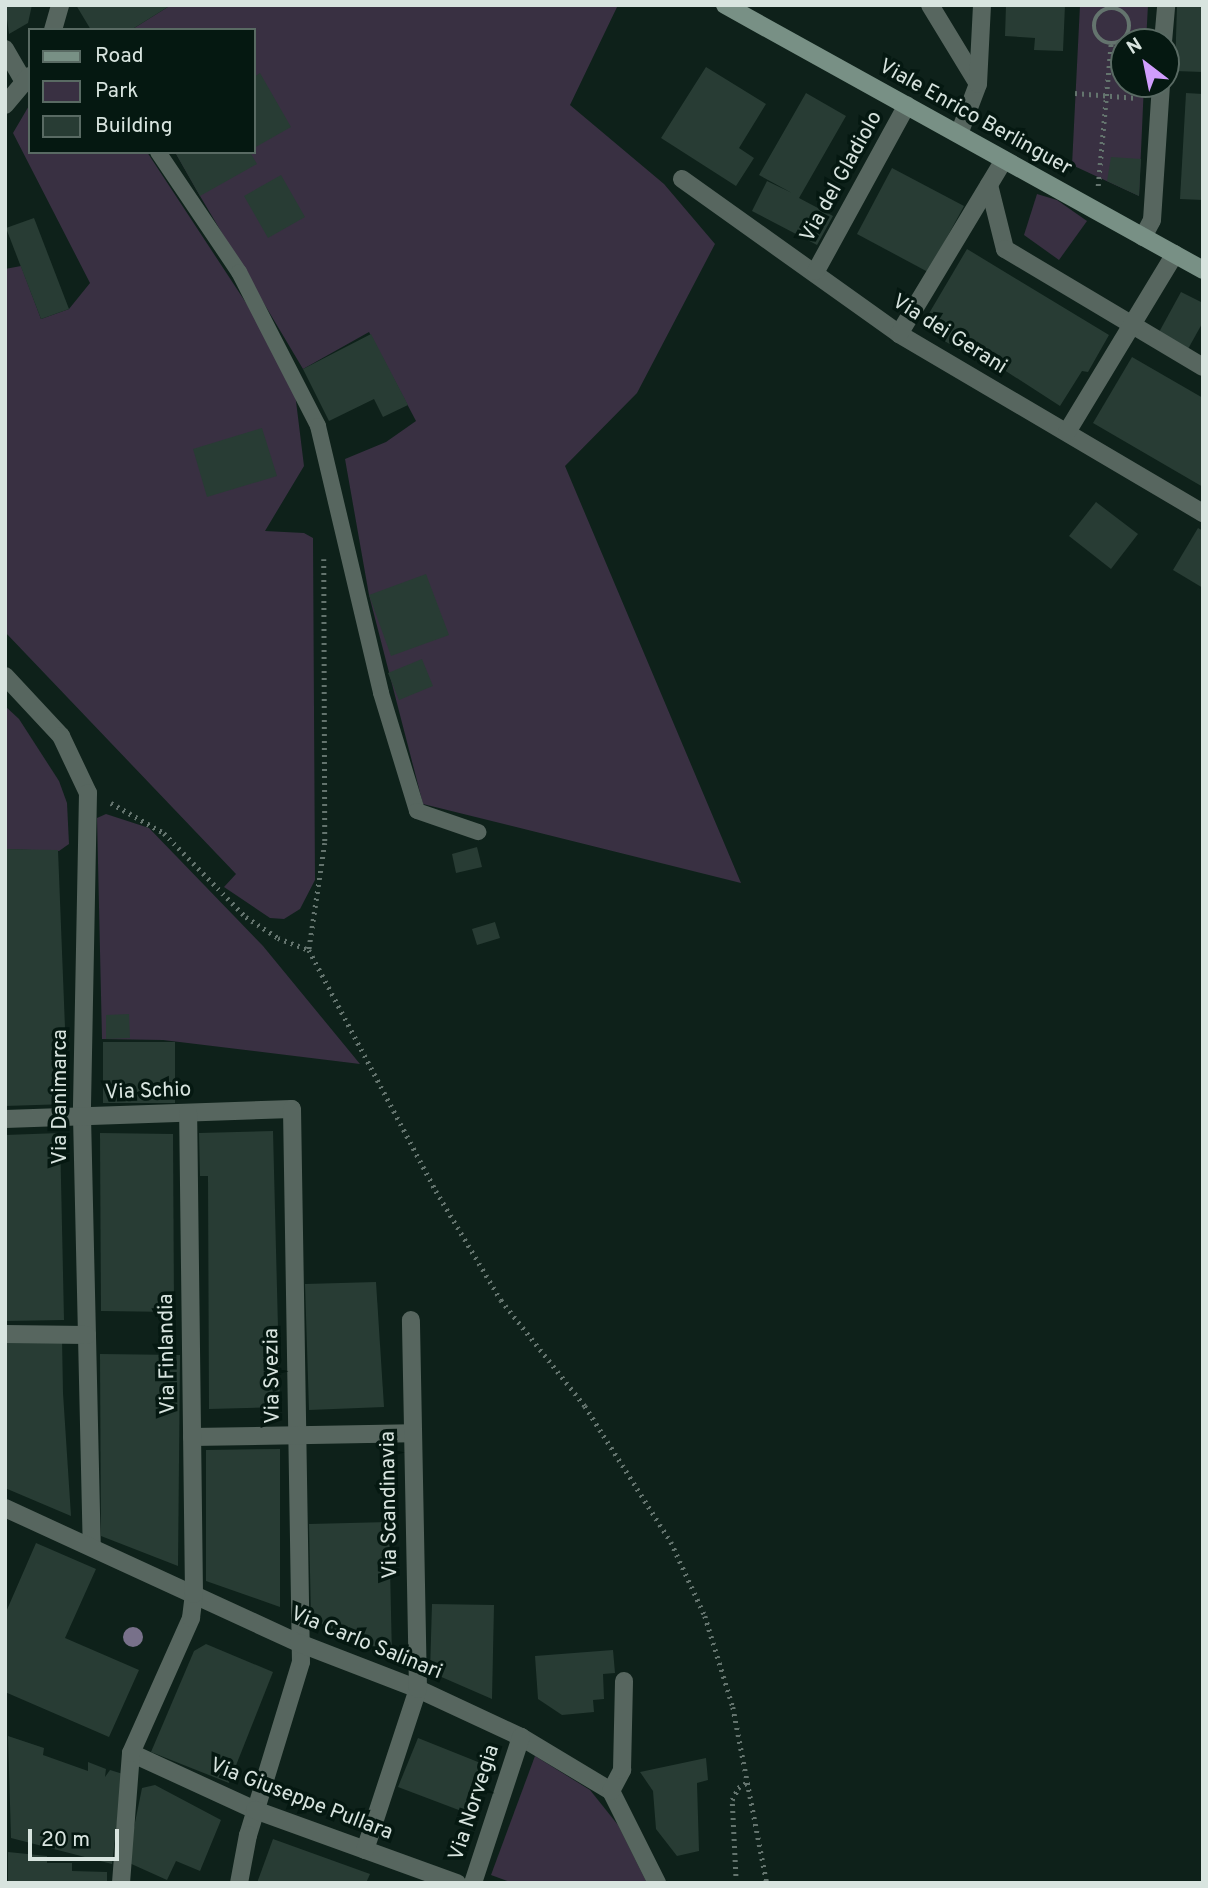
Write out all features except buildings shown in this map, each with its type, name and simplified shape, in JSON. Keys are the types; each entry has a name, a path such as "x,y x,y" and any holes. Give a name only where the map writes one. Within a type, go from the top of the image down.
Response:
{"main road":[{"name":"Viale Enrico Berlinguer","path":"725,5 1203,270"}],"street":[{"path":"57,28 60,5"},
{"path":"930,5 978,84"},
{"path":"959,134 978,84 982,5"},
{"path":"1164,28 1166,5"},
{"path":"5,49 27,79 5,106"},
{"path":"1143,237 1152,220 1160,98"},
{"name":"Via del Gladiolo","path":"816,271 907,106"},
{"path":"899,334 1004,160"},
{"name":"Via dei Gerani","path":"682,179 816,271 899,334 1203,513"},
{"path":"989,185 1006,249 1203,367"},
{"path":"1067,432 1175,254"},
{"name":"Via Danimarca","path":"5,676 61,736 88,793 82,1116 92,1547"},
{"name":"Via Schio","path":"5,1119 292,1109"},
{"name":"Via Svezia","path":"239,1883 255,1811 301,1662 292,1109"},
{"name":"Via Finlandia","path":"121,1883 131,1753 191,1618 194,1594 188,1113"},
{"name":"Via Scandinavia","path":"365,1850 418,1689 411,1433 411,1320"},
{"path":"5,1334 87,1335"},
{"path":"192,1437 411,1433"},
{"name":"Via Carlo Salinari","path":"5,1508 299,1643 418,1689 521,1737 611,1791"},
{"path":"624,1681 622,1770 611,1791 657,1883"},
{"name":"Via Norvegia","path":"473,1883 521,1737"},
{"name":"Via Giuseppe Pullara","path":"131,1753 255,1811 457,1883"}],"lane":[{"path":"159,154 239,272 318,426 380,693 417,811 478,832"}],"path":[{"path":"1110,44 1100,40 1094,29 1103,8 1122,8 1129,18 1130,28"},
{"path":"1101,178 1110,62"},
{"path":"1075,93 1144,99"},
{"path":"327,548 321,574 325,843 309,950 436,1191 500,1300 584,1406 671,1542 705,1616 733,1707 767,1883"},
{"path":"88,793 149,821 246,917 278,938 309,950"},
{"path":"736,1883 732,1800 749,1780"}],"green space":[{"path":"171,5 618,5 570,105 664,184 715,244 637,393 565,466 741,883 423,804 369,595 345,459 386,442 416,421 369,332 303,369 176,154 256,154 256,28 134,28"},
{"path":"1080,5 1148,5 1147,28 1110,28 1110,98 1143,98 1139,196 1072,165"},
{"path":"28,107 28,154 148,154 254,315 295,393 304,466 265,531 304,533 313,538 315,880 300,909 284,919 270,918 224,887 236,874 5,632 5,269 21,266 41,319 69,309 90,283 13,133"},
{"path":"1037,194 1057,200 1087,221 1059,260 1024,235"},
{"path":"5,706 19,719 59,781 67,803 69,844 59,851 5,849"},
{"path":"106,814 149,828 263,946 360,1064 163,1040 102,1039 97,818"},
{"path":"535,1756 590,1790 618,1825 647,1883 513,1883 491,1875"}]}
